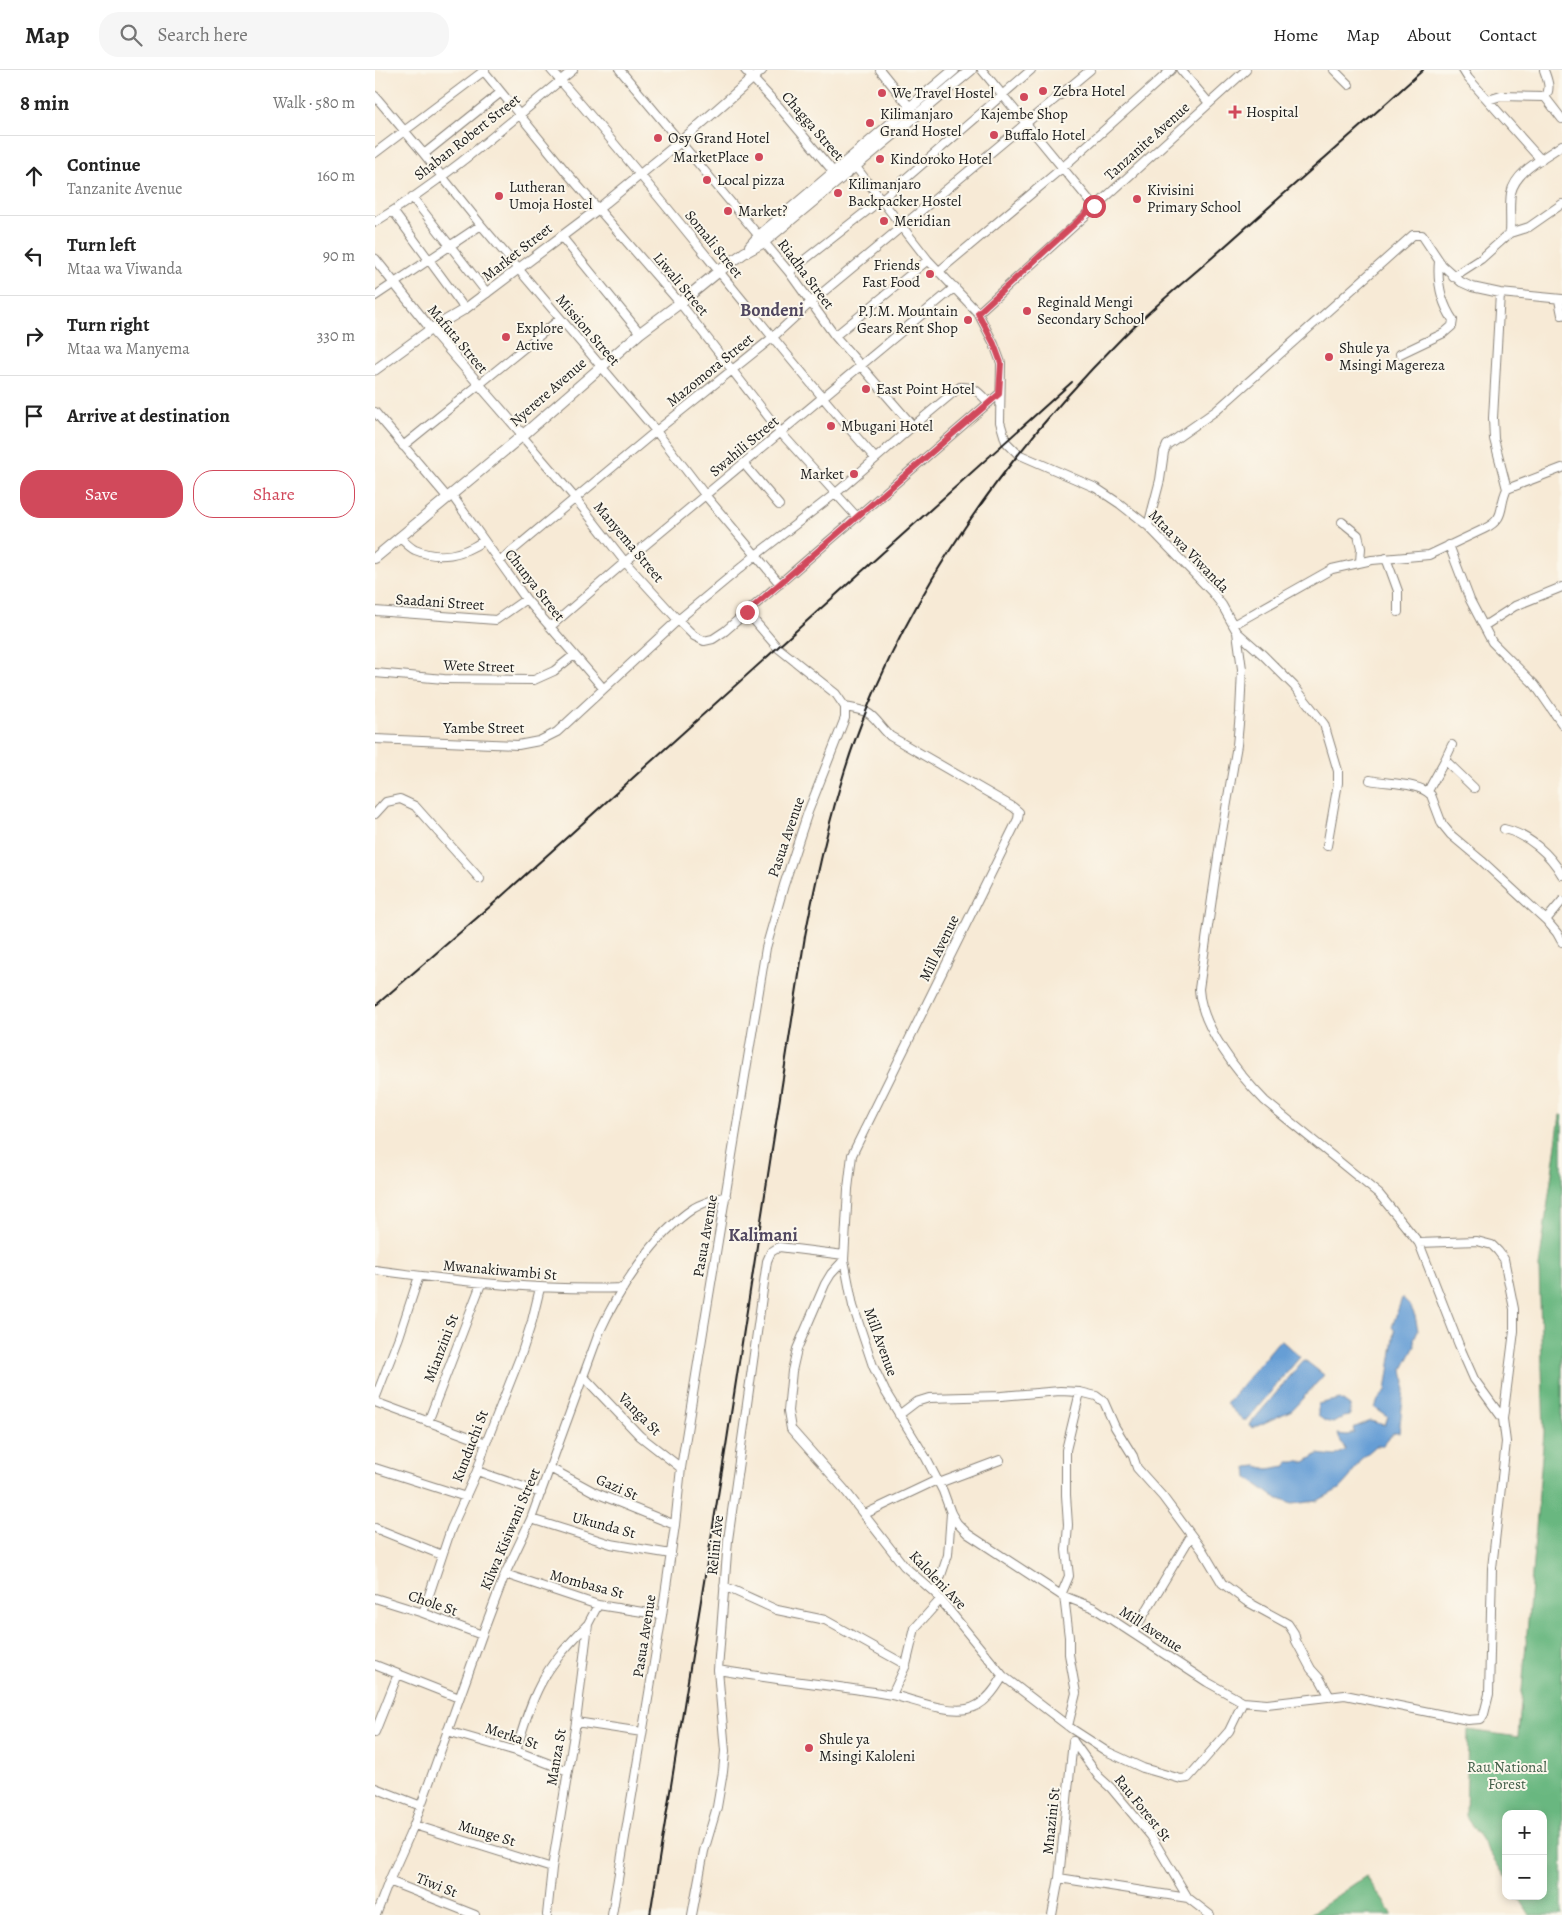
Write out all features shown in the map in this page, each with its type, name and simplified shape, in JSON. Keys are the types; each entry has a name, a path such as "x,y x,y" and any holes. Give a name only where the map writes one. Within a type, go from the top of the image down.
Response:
{"main road":[{"path":"914,112 954,70"},
{"path":"914,112 971,70"},
{"name":"Nyerere Avenue","path":"375,558 523,435 640,333 744,253 914,112"}],"street":[{"path":"375,153 484,70"},
{"name":"Liwali Street","path":"484,70 519,116 680,303 781,433 857,517"},
{"name":"Somali Street","path":"551,70 641,174 821,398 875,458"},
{"name":"Shaban Robert Street","path":"375,222 441,176 519,116 573,70"},
{"name":"Riadha Street","path":"620,70 789,272 835,336 913,426"},
{"name":"Chagga Street","path":"745,70 838,176"},
{"name":"Market Street","path":"375,370 431,329 465,309 598,209 680,142 761,70"},
{"path":"880,70 914,112"},
{"path":"982,70 1094,206"},
{"path":"789,272 882,199 1031,70"},
{"path":"938,272 1062,168 1171,70"},
{"path":"1181,70 1209,103"},
{"name":"Tanzanite Avenue","path":"978,313 1246,70"},
{"path":"1334,70 1349,85"},
{"path":"1463,70 1541,160"},
{"path":"1544,70 1548,87 1548,93 1545,97"},
{"name":"Mazomora Street","path":"500,561 656,431 772,338 810,303 1087,71"},
{"path":"424,154 500,92"},
{"name":"Mission Street","path":"375,96 518,270 656,431 706,496 780,584"},
{"path":"1488,100 1501,96 1545,97"},
{"path":"1545,97 1562,119"},
{"path":"1510,233 1512,191 1520,176 1562,145"},
{"name":"Mtaa wa Viwanda","path":"853,163 928,260 978,313 994,344 1001,363 1000,422 1005,442 1018,454 1096,488 1148,526 1212,592 1235,628 1243,669 1240,713 1237,745 1220,842 1200,980 1200,999 1206,1020 1230,1060 1265,1101 1385,1199 1419,1243 1474,1379 1503,1419"},
{"path":"412,198 487,293"},
{"path":"1453,277 1481,259 1510,233 1529,227 1562,204"},
{"path":"393,211 465,309"},
{"path":"375,296 481,225"},
{"path":"1148,526 1167,445 1217,410 1413,235 1422,235 1439,261 1453,277 1472,287 1500,293 1560,300 1562,315"},
{"path":"561,236 640,333"},
{"name":"Mafuta Street","path":"375,260 479,386 523,435"},
{"path":"835,336 928,260"},
{"path":"1400,354 1445,333 1453,326 1453,320 1448,312 1439,285 1439,261"},
{"name":"Swahili Street","path":"551,627 625,562 745,464 860,365 955,287"},
{"path":"1327,846 1338,783 1338,771 1324,724 1294,686 1235,628 1331,569 1386,558 1429,554 1495,523 1501,512 1507,489 1495,439 1493,418 1500,293"},
{"path":"403,446 560,319"},
{"name":"Yambe Street","path":"375,739 518,745 539,741 557,732 678,620 756,555 836,493 960,387 969,386 989,403"},
{"path":"845,707 836,694 777,647 747,612 999,394"},
{"name":"Chunya Street","path":"375,412 449,496 500,561 526,599 603,688"},
{"name":"Manyema Street","path":"523,435 625,562 699,640 713,639 747,612"},
{"path":"745,464 779,505"},
{"path":"1507,489 1562,468"},
{"path":"1342,522 1358,535 1361,548 1360,562"},
{"path":"399,537 416,550 441,556 462,553 483,541"},
{"path":"1449,545 1470,600 1492,642 1535,686 1562,724"},
{"path":"1386,558 1398,591 1398,612"},
{"path":"1484,626 1515,606 1562,587"},
{"name":"Saadani Street","path":"375,611 496,620 526,599"},
{"name":"Wete Street","path":"375,673 444,679 534,680 554,671 573,655"},
{"name":"Pasua Avenue","path":"613,1915 641,1732 662,1615 681,1468 766,948 783,885 808,812 845,718 845,707"},
{"name":"Mill Avenue","path":"845,707 866,711 876,718 890,736 1019,812 1018,820 852,1155 848,1189 844,1257 851,1298 873,1366 899,1415 918,1443 938,1481 957,1524 968,1534 1062,1596 1094,1608 1207,1682 1243,1702 1267,1704 1345,1695 1468,1720 1481,1719 1489,1694 1492,1568 1506,1442 1503,1419"},
{"path":"1428,792 1452,745"},
{"path":"1445,760 1474,788"},
{"path":"1370,780 1404,784 1428,792 1431,795 1442,824 1451,835 1483,861 1546,920 1562,942"},
{"path":"375,814 386,802 400,799 415,806 480,879"},
{"path":"1504,829 1542,849 1551,858 1562,876"},
{"path":"1546,920 1562,901"},
{"name":"Kilwa Kisiwani Street","path":"376,1915 414,1825 505,1574 531,1519 599,1333 617,1296 642,1260 677,1223 693,1209 707,1201 726,1196"},
{"path":"1419,1243 1477,1241 1492,1245 1504,1259 1514,1310 1514,1331 1503,1419"},
{"name":"Relini Ave","path":"693,1915 704,1851 717,1807 723,1772 725,1752 718,1670 724,1586 728,1540 767,1261 771,1252 779,1247 844,1257"},
{"name":"Kaloleni Ave","path":"844,1257 825,1284 797,1349 792,1371 789,1420 791,1429 865,1514 904,1566 938,1596 1003,1676 1070,1727 1106,1751 1128,1762 1185,1779 1201,1764 1229,1730 1243,1702"},
{"name":"Mwanakiwambi St","path":"375,1270 481,1284 577,1290 623,1288"},
{"path":"419,1276 375,1401 486,1443"},
{"name":"Mianzini St","path":"427,1422 481,1284"},
{"name":"Kunduchi St","path":"423,1613 451,1528 477,1471 522,1352 541,1288"},
{"name":"Vanga St","path":"583,1376 640,1436 681,1468"},
{"path":"899,1415 917,1402 929,1398 1001,1396 1060,1391 1079,1392 1096,1396 1104,1402 1115,1427 1133,1456 1137,1468 1163,1497 1209,1560 1222,1583 1246,1601 1287,1624 1294,1633 1296,1641 1311,1669 1320,1679 1330,1697"},
{"path":"1062,1596 1069,1576 1066,1550 1068,1525 1066,1495 1067,1450 1079,1392"},
{"path":"865,1514 938,1481 1000,1460"},
{"path":"375,1468 466,1497"},
{"name":"Gazi St","path":"550,1468 596,1493 675,1525"},
{"path":"477,1471 541,1493"},
{"path":"892,1695 906,1665 915,1628 938,1596 948,1555 951,1513"},
{"name":"Ukunda St","path":"531,1519 611,1544 671,1554"},
{"path":"375,1528 442,1555"},
{"path":"1133,1633 1191,1536"},
{"name":"Mombasa St","path":"505,1574 598,1605 662,1615"},
{"path":"724,1586 777,1610 825,1620 906,1665"},
{"name":"Mnazini St","path":"1052,1915 1059,1878 1073,1742 1070,1727 1077,1693 1069,1654 1069,1636 1062,1596"},
{"name":"Chole St","path":"375,1598 423,1613 482,1636"},
{"name":"Manza St","path":"547,1915 552,1868 576,1722 588,1624 598,1605"},
{"path":"516,1751 540,1684 558,1656 588,1624"},
{"path":"375,1666 459,1698"},
{"path":"718,1670 892,1695 939,1706 967,1709 990,1696 1003,1676"},
{"path":"375,1732 398,1674"},
{"path":"576,1722 641,1732"},
{"name":"Merka St","path":"447,1731 516,1751 568,1771"},
{"name":"Rau Forest St","path":"1073,1742 1099,1777 1111,1788 1151,1836 1188,1898 1210,1915"},
{"path":"375,1788 421,1806"},
{"name":"Munge St","path":"414,1825 552,1868"},
{"path":"1059,1878 1188,1898"},
{"name":"Tiwi St","path":"389,1881 475,1915"}],"green space":[{"name":"Rau National Forest","path":"1560,1115 1562,1115 1562,1915 1530,1915 1521,1900 1547,1900 1547,1810 1502,1810 1502,1872 1466,1816 1468,1730 1518,1737 1544,1433 1539,1267"},
{"path":"1366,1876 1393,1915 1309,1915"}],"water":[{"path":"1402,1298 1411,1307 1418,1330 1414,1339 1415,1346 1403,1369 1405,1382 1399,1433 1393,1433 1382,1446 1376,1446 1360,1460 1350,1477 1339,1489 1317,1501 1292,1504 1274,1497 1248,1478 1247,1467 1257,1466 1268,1469 1286,1466 1288,1462 1305,1462 1318,1454 1335,1456 1345,1450 1338,1434 1347,1435 1354,1433 1353,1428 1370,1421 1385,1425 1388,1417 1375,1408 1378,1400 1386,1391 1395,1331 1392,1327"},
{"path":"1282,1341 1300,1357 1247,1420 1243,1420 1226,1404 1278,1342"},
{"path":"1306,1361 1324,1375 1292,1410 1253,1428 1250,1426 1302,1362"},
{"path":"1340,1399 1350,1406 1350,1416 1333,1423 1325,1421 1318,1416 1318,1404"}],"railway":[{"path":"650,1915 726,1446 805,936 830,821 847,764 867,709 890,657 916,606 945,557 977,510 1046,420 1084,377 1146,315 1423,70"},
{"path":"375,1006 493,904 1072,382"}],"place":[{"name":"Zebra Hotel","path":"1043,91"},
{"name":"We Travel Hostel","path":"882,93"},
{"name":"Kajembe Shop","path":"1024,97"},
{"name":"Hospital","path":"1235,112"},
{"name":"Kilimanjaro Grand Hostel","path":"870,123"},
{"name":"Buffalo Hotel","path":"994,135"},
{"name":"Osy Grand Hotel","path":"658,138"},
{"name":"MarketPlace","path":"759,157"},
{"name":"Kindoroko Hotel","path":"880,159"},
{"name":"Local pizza","path":"707,180"},
{"name":"Kilimanjaro Backpacker Hostel","path":"838,193"},
{"name":"Lutheran Umoja Hostel","path":"499,196"},
{"name":"Kivisini Primary School","path":"1137,199"},
{"name":"Market?","path":"728,211"},
{"name":"Meridian","path":"884,221"},
{"name":"Friends Fast Food","path":"930,274"},
{"name":"Reginald Mengi Secondary School","path":"1027,311"},
{"name":"P.J.M. Mountain Gears Rent Shop","path":"968,320"},
{"name":"Explore Active","path":"506,337"},
{"name":"Shule ya Msingi Magereza","path":"1329,357"},
{"name":"East Point Hotel","path":"866,389"},
{"name":"Mbugani Hotel","path":"831,426"},
{"name":"Market","path":"854,474"},
{"name":"Shule ya Msingi Kaloleni","path":"809,1748"}],"district":[{"name":"Bondeni","path":"772,310"},
{"name":"Kalimani","path":"763,1235"}],"route":[{"path":"747,612 999,394 1001,363 999,353 978,313 1094,206"}]}
